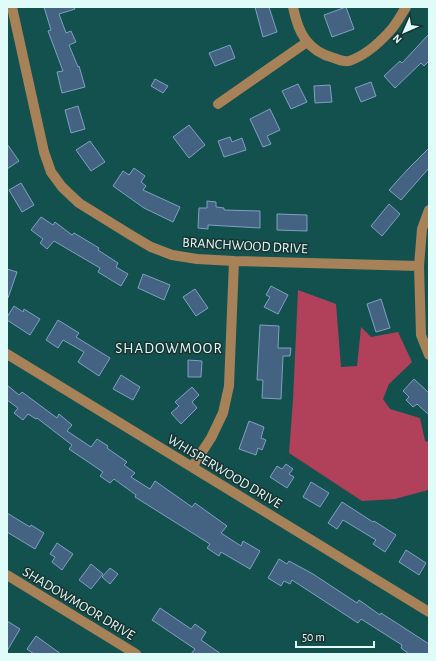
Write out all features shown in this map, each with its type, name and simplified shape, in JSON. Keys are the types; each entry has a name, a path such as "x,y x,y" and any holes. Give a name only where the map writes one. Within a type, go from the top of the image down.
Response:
{"street":[{"name":"BRANCHWOOD DRIVE","path":"12,7 44,152 51,172 62,187 79,203 151,247 172,255 234,260 419,266"},
{"path":"293,7 300,33 307,42 321,53 348,61 366,52 390,32 406,7"},
{"path":"218,104 307,42"},
{"path":"429,210 422,229 419,266 420,335 429,355"},
{"path":"192,467 211,438 223,413 229,386 234,260"},
{"name":"WHISPERWOOD DRIVE","path":"7,354 429,612"},
{"name":"SHADOWMOOR DRIVE","path":"7,575 136,654"}],"shaded area":[{"path":"298,290 336,304 341,367 357,366 361,327 371,337 398,332 412,362 389,384 383,399 390,409 420,418 425,441 429,442 429,491 428,490 395,499 362,501 289,453"}],"building":[{"path":"44,7 74,7 75,9 59,14 66,33 71,31 76,42 69,45 78,67 79,66 85,87 62,93 57,72 63,71 48,31 51,30"},
{"path":"255,7 269,7 277,32 263,37"},
{"path":"346,7 354,29 332,37 324,15"},
{"path":"429,34 429,61 424,66 421,63 395,88 384,76 400,61 402,63"},
{"path":"230,45 235,58 215,66 209,53"},
{"path":"155,79 168,86 163,93 151,86"},
{"path":"371,82 376,96 361,102 355,88"},
{"path":"298,84 307,102 291,109 282,91"},
{"path":"330,85 332,102 315,103 314,86"},
{"path":"78,106 85,129 71,133 65,110"},
{"path":"270,109 280,130 267,136 271,144 263,147 250,119"},
{"path":"189,125 205,145 189,158 173,137"},
{"path":"230,137 232,142 242,138 246,150 224,157 218,141"},
{"path":"90,141 105,162 91,171 76,150"},
{"path":"7,144 19,161 7,169"},
{"path":"429,148 429,168 401,200 389,190"},
{"path":"134,168 145,176 141,182 146,186 143,190 180,207 173,222 144,208 113,186 123,171 129,175"},
{"path":"21,183 34,205 22,212 9,190"},
{"path":"207,201 216,202 216,207 224,208 224,210 260,211 260,228 208,225 208,229 198,228 199,208 207,208"},
{"path":"389,204 400,214 382,236 371,226"},
{"path":"277,214 307,215 307,231 277,230"},
{"path":"41,217 53,225 55,222 72,235 74,233 99,248 98,250 118,263 116,267 128,274 121,286 98,272 100,268 54,241 47,249 40,243 43,239 31,230"},
{"path":"7,269 17,272 8,298 7,298"},
{"path":"143,274 170,285 164,300 138,288"},
{"path":"271,286 288,295 278,314 264,307 270,297 266,295"},
{"path":"195,289 208,308 196,316 183,297"},
{"path":"381,299 390,328 376,332 367,304"},
{"path":"14,306 23,312 24,309 40,319 30,335 7,320 7,317"},
{"path":"58,320 79,333 76,337 110,358 99,376 78,362 84,352 63,340 58,348 46,340"},
{"path":"260,325 279,326 278,348 291,348 290,356 283,356 281,399 262,398 263,380 257,380"},
{"path":"188,360 202,361 201,377 188,377"},
{"path":"121,375 140,387 133,400 113,389"},
{"path":"414,379 429,393 429,415 417,404 413,407 406,400 409,397 403,391"},
{"path":"7,385 19,395 22,392 57,418 59,414 72,425 67,431 91,447 97,439 108,446 107,448 127,462 124,465 135,473 131,477 150,489 155,481 192,507 195,503 227,526 221,533 241,546 243,541 260,551 250,569 221,552 219,556 207,548 210,544 135,497 136,495 114,479 110,483 100,476 103,472 69,449 72,445 37,418 36,419 28,414 23,420 14,413 18,408 7,400"},
{"path":"192,387 199,395 192,402 197,408 181,424 171,413 179,406 175,402"},
{"path":"249,421 264,427 261,438 266,440 262,450 258,448 256,455 239,449"},
{"path":"286,464 293,469 289,474 294,477 287,488 270,477 277,466 282,469"},
{"path":"311,482 329,493 320,507 303,497"},
{"path":"342,502 396,535 385,552 373,544 376,540 343,520 337,529 328,523"},
{"path":"7,513 30,527 31,525 44,533 35,549 7,532"},
{"path":"57,543 73,554 62,570 52,562 55,557 50,554"},
{"path":"406,550 426,563 419,575 399,562"},
{"path":"279,559 287,564 289,561 313,574 357,603 359,600 380,615 381,613 429,644 429,654 409,654 401,648 402,645 361,619 358,623 292,580 290,584 284,581 281,586 268,578"},
{"path":"91,564 103,574 91,589 79,580"},
{"path":"110,568 118,574 110,584 102,577"},
{"path":"160,608 191,629 195,624 206,632 201,640 221,654 191,654 195,649 152,620"},
{"path":"7,621 20,629 7,651"},
{"path":"36,636 61,654 34,654 27,649"}],"district":[{"name":"SHADOWMOOR","path":"169,348"}]}
